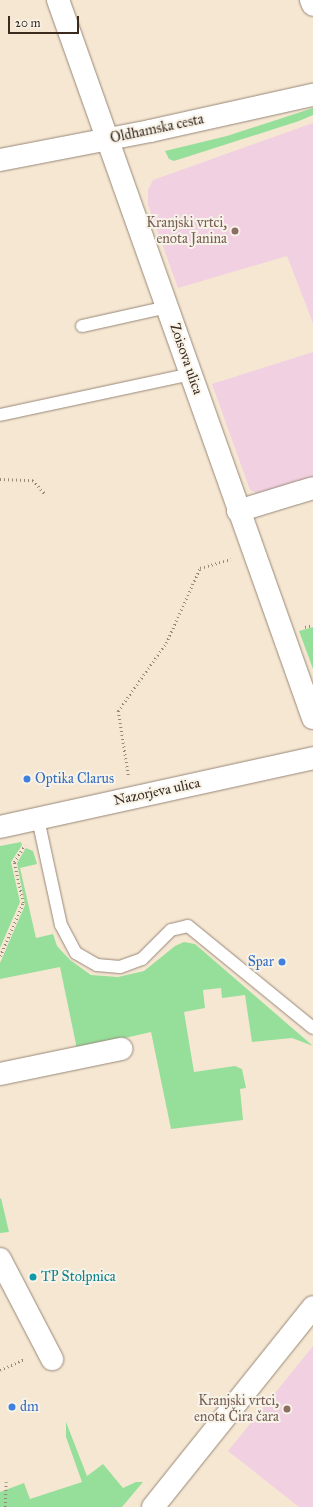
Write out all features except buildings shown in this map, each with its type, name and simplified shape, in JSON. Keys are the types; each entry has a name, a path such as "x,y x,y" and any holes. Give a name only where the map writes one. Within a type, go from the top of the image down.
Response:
{"street":[{"name":"Zoisova ulica","path":"58,0 168,307 238,511 313,718"},
{"path":"311,0 313,5"},
{"name":"Oldhamska cesta","path":"0,160 107,140 313,94"},
{"path":"238,511 313,488"},
{"name":"Nazorjeva ulica","path":"0,827 313,758"},
{"path":"0,1074 121,1049"},
{"path":"0,1258 50,1355"},
{"path":"153,1507 313,1307"}],"lane":[{"path":"82,326 168,307"},
{"path":"0,415 191,374"},
{"path":"38,819 61,925 76,953 97,966 120,967 142,959 171,930 188,926 313,1028"}],"path":[{"path":"0,479 33,480 46,495"},
{"path":"129,779 118,711 166,643 200,568 234,558"},
{"path":"0,956 23,903 14,862 26,843"},
{"path":"0,1370 50,1355"},
{"path":"6,1482 6,1507"}],"shaded area":[{"name":"Kranjski vrtci, enota Janina","path":"313,123 313,323 287,256 178,288 148,205 148,190 153,180"},
{"path":"313,352 313,478 261,495 250,490 212,384"},
{"name":"Kranjski vrtci, enota Čira čara","path":"313,1346 313,1507 299,1507 228,1451"}],"green space":[{"path":"313,108 313,115 299,121 174,161 169,159 165,151 227,136"},
{"path":"313,627 313,669 299,631"},
{"path":"21,842 22,845 11,862 20,902 0,948 0,846"},
{"path":"26,848 33,851 37,864 20,868 36,938 53,934 57,946 70,960 91,975 118,977 144,971 175,946 184,942 195,944 313,1046 292,1038 252,1042 245,995 222,998 221,988 203,990 205,1008 184,1012 194,1072 235,1066 242,1069 246,1088 240,1089 243,1120 171,1129 151,1032 77,1049 60,967 0,979 0,963 25,905 17,863"},
{"path":"1,1198 9,1232 0,1233 0,1199"},
{"path":"66,1422 87,1476 103,1464 123,1488 136,1482 143,1482 122,1507 0,1507 0,1492 24,1483 30,1499 82,1482 66,1437"}],"place":[{"name":"Kranjski vrtci, enota Janina","path":"235,231"},
{"name":"Optika Clarus","path":"27,779"},
{"name":"Spar","path":"282,962"},
{"name":"TP Stolpnica","path":"33,1277"},
{"name":"dm","path":"12,1407"},
{"name":"Kranjski vrtci, enota Čira čara","path":"287,1409"}]}
